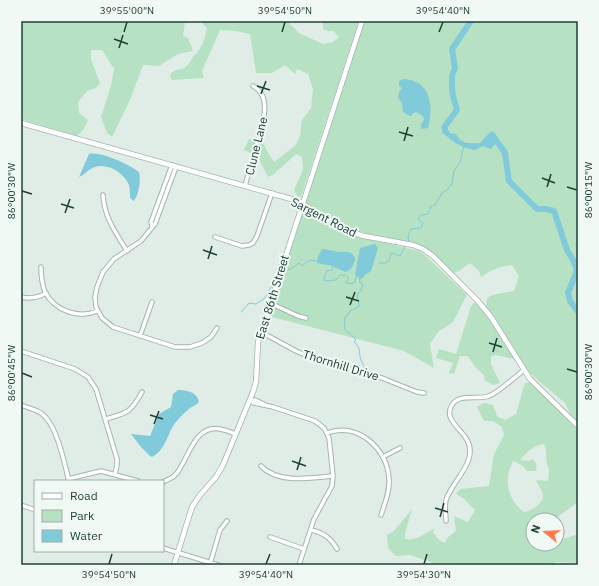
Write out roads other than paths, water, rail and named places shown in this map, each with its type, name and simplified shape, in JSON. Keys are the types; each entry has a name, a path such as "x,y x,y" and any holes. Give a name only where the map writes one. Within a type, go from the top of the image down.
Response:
{"street":[{"name":"East 86th Street","path":"174,565 194,503 218,473 251,401 256,382 256,351 261,332 362,21"},
{"name":"Clune Lane","path":"245,186 264,113 262,95 253,86"},
{"name":"Sargent Road","path":"21,123 298,201 351,232 364,236 413,245 424,250 432,255 489,314 503,333 524,370 535,384 578,426"},
{"path":"174,166 155,224 141,241 111,262 100,278 95,297 98,311 104,320 111,326 171,346 184,348 195,346 207,340 217,328"},
{"path":"215,237 242,246 252,243 257,236 272,193"},
{"path":"103,195 106,213 114,231 127,251"},
{"path":"41,267 41,277 46,293 53,302 68,312 88,314 98,311"},
{"path":"21,297 33,298 46,293"},
{"path":"140,336 152,302"},
{"path":"270,303 298,316 306,318"},
{"name":"Thornhill Drive","path":"261,332 296,351 317,360 382,378 417,392 424,393"},
{"path":"21,350 75,369 91,380 96,389 106,419 117,459 115,474"},
{"path":"446,521 446,500 467,463 470,453 468,439 451,420 450,412 452,406 456,401 462,399 492,394 524,370"},
{"path":"106,419 128,412 142,392"},
{"path":"251,401 256,400 315,421 322,425 327,433 333,476 331,489 315,516 299,565"},
{"path":"21,405 40,413 51,423 55,431 68,480 99,471 135,480"},
{"path":"164,482 177,473 196,439 202,433 211,429 218,429 235,434"},
{"path":"327,433 342,429 359,434 374,444 383,457 388,470 389,484 387,498 381,515"},
{"path":"383,457 400,448"},
{"path":"261,466 270,472 291,479 333,476"},
{"path":"21,505 34,510"},
{"path":"210,564 221,528 227,521"},
{"path":"311,530 328,537 337,549"},
{"path":"270,537 304,549"},
{"path":"164,548 210,564 218,565"}],"water":[{"path":"403,79 412,80 420,84 425,89 431,111 428,128 421,129 424,119 423,116 416,112 411,116 403,111 402,103 398,98 399,92 402,88 399,86 399,81"},
{"path":"443,125 450,133 456,134 463,142 469,143 480,143 491,131 495,133 508,153 503,154 495,144 491,149 483,146 475,150 455,143 443,132 441,127"},
{"path":"89,154 101,155 122,162 139,172 139,187 134,201 130,198 129,185 127,181 115,170 105,166 100,166 90,169 79,177"},
{"path":"375,244 378,248 371,271 361,280 360,277 355,275 360,248"},
{"path":"322,249 348,252 352,254 355,258 352,267 345,272 332,266 317,263"},
{"path":"178,390 191,392 196,396 199,402 176,421 160,451 152,457 141,447 131,434 150,436 159,414 171,407 173,394"}],"waterway":[{"path":"447,133 445,131 445,126 457,110 452,87 452,76 455,68 452,49 471,21"},
{"path":"409,242 408,236 411,229 421,228 423,223 418,219 419,217 428,214 431,206 435,205 442,193 452,184 454,171 460,162 464,146"},
{"path":"501,147 505,153 509,181 537,209 554,211 567,250 577,270 568,293 570,301 578,312"},
{"path":"379,263 389,261 391,253 400,256 405,246"},
{"path":"283,271 291,269 299,263 302,266 310,260 316,261"},
{"path":"333,266 332,270 327,271 324,280 336,280 340,275 345,275 348,277 348,280 345,282 350,284 355,282 357,275"},
{"path":"359,276 360,283 363,284 361,291 357,294 359,306 351,310 345,317 345,330 356,340 354,342 359,349 360,357 364,366 363,370"},
{"path":"241,312 249,303 256,304 265,298 276,278"}]}
